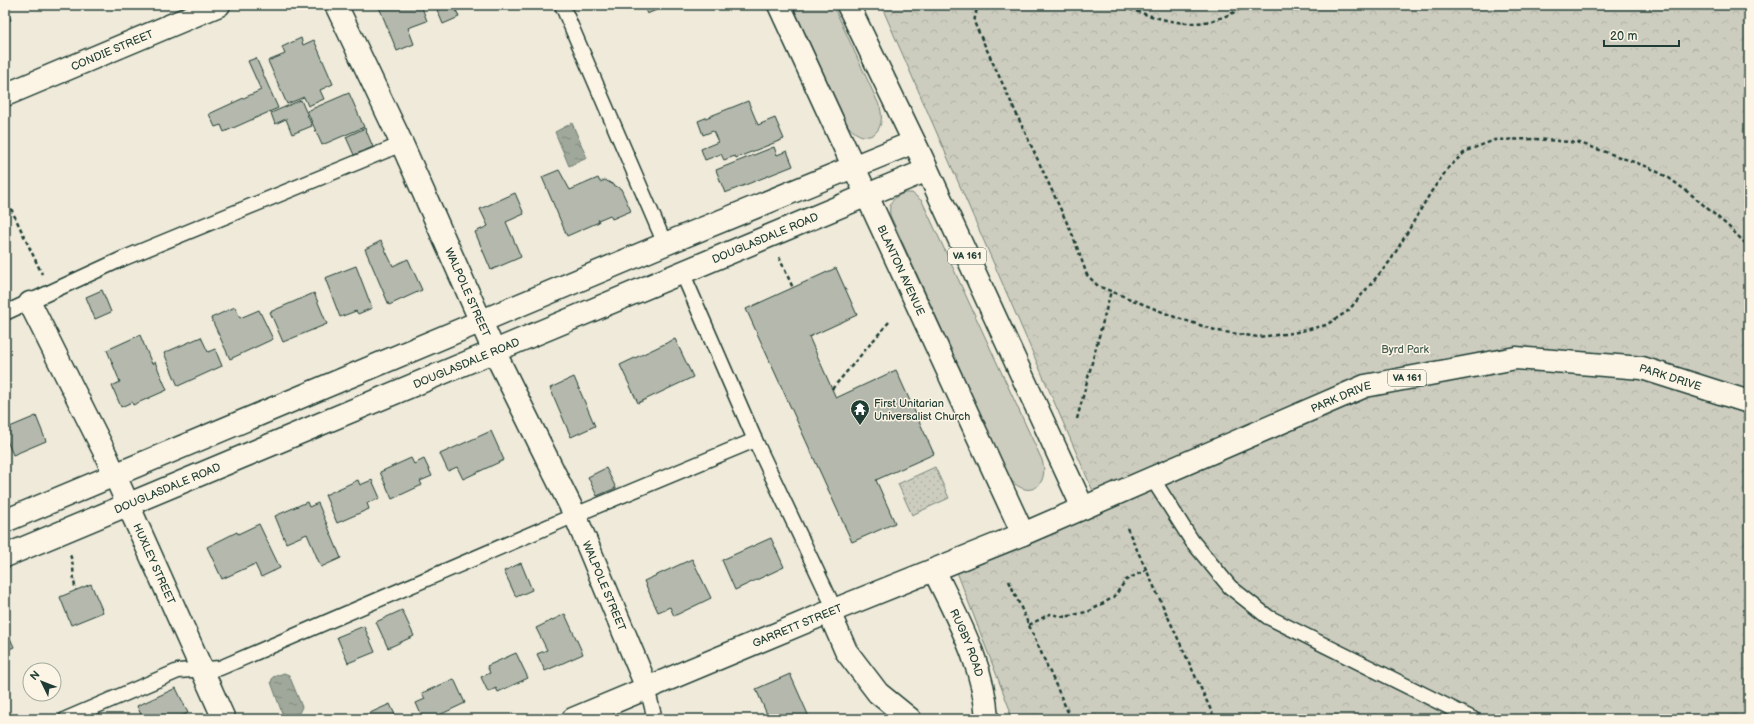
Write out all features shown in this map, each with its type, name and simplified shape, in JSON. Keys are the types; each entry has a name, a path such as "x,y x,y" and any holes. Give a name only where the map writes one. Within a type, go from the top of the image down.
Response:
{"street":[{"name":"CONDIE STREET","path":"5,95 219,5"},
{"name":"WALPOLE STREET","path":"336,5 402,144 494,351 574,515 648,688"},
{"name":"BLANTON AVENUE","path":"779,5 1023,534"},
{"name":"VA 161","path":"848,5 914,142 1083,508"},
{"path":"5,521 665,244 914,142"},
{"name":"DOUGLASDALE ROAD","path":"5,556 927,170"},
{"name":"HUXLEY STREET","path":"30,303 115,475 200,669 224,719"},
{"name":"PARK DRIVE","path":"1023,534 1365,386 1516,358 1642,368 1749,402"},
{"name":"GARRETT STREET","path":"573,719 832,611 1023,534"},
{"name":"RUGBY ROAD","path":"934,570 969,643 978,666 987,719"},
{"path":"832,611 846,651 878,693 910,719"}],"lane":[{"path":"562,5 665,244"},
{"path":"5,313 30,303 122,259 402,144"},
{"path":"682,272 755,440 832,611"},
{"path":"66,719 178,671 220,668 574,515 755,440"},
{"path":"1152,478 1192,541 1230,587 1268,617 1473,719"},
{"path":"648,688 655,719"}],"path":[{"path":"981,5 978,8 974,22 1073,236 1087,275 1098,286 1175,317 1218,331 1258,337 1293,334 1326,325 1348,311 1391,260 1427,198 1449,167 1466,151 1495,140 1536,139 1580,143 1648,167 1669,178 1693,196 1728,226 1749,247"},
{"path":"1116,5 1184,24 1199,24 1221,19 1247,5"},
{"path":"5,196 50,293"},
{"path":"777,253 793,288"},
{"path":"1076,419 1111,291"},
{"path":"832,389 889,322"},
{"path":"1127,528 1215,719"},
{"path":"68,551 72,561 72,579 76,590"},
{"path":"1028,625 1050,614 1065,617 1090,611 1114,597 1126,580 1146,570"},
{"path":"1009,581 1071,719"}],"green space":[{"path":"792,5 833,5 880,107 881,124 874,134 862,136 855,133 848,126"},
{"name":"Byrd Park","path":"881,5 1749,5 1749,719 1008,719 1010,710 957,572 1100,507"},
{"path":"905,193 912,193 922,201 1042,460 1044,469 1043,477 1036,487 1024,489 1017,486 1010,479 890,215 890,207 895,198"},
{"path":"935,467 949,498 912,515 898,484"}],"water":[{"path":"572,123 587,158 569,166 555,132"},
{"path":"284,673 289,675 302,707 299,713 287,717 283,716 271,682 273,677"}],"building":[{"path":"5,5 11,20 5,22"},
{"path":"383,5 421,5 427,21 408,28 414,44 397,51 379,7"},
{"path":"435,5 461,5 455,7 459,17 443,24"},
{"path":"643,5 668,5 647,14"},
{"path":"301,38 303,45 314,40 333,84 320,90 324,99 308,106 304,97 287,104 268,61 285,54 282,47"},
{"path":"256,58 278,108 224,132 221,125 215,127 209,114 261,90 248,61"},
{"path":"349,93 364,127 322,145 307,111"},
{"path":"301,100 312,126 292,134 286,119 275,124 271,113"},
{"path":"748,101 758,125 775,118 784,139 736,158 735,156 724,160 721,154 705,160 701,149 718,142 713,131 703,135 698,121"},
{"path":"365,128 373,147 354,155 346,137"},
{"path":"774,147 777,155 787,151 793,166 725,193 716,170"},
{"path":"559,170 570,190 598,178 600,182 605,180 621,189 631,211 612,219 610,215 598,220 599,222 567,236 542,177"},
{"path":"515,193 524,214 506,222 521,257 491,270 475,232 488,226 480,209"},
{"path":"381,241 393,266 408,259 422,290 389,305 365,249"},
{"path":"356,266 372,308 358,314 356,311 340,317 325,278"},
{"name":"First Unitarian Universalist Church","path":"836,268 857,315 809,337 836,398 896,370 934,454 876,480 895,523 852,542 746,309"},
{"path":"102,290 111,312 95,319 86,297"},
{"path":"314,293 327,324 283,342 270,312"},
{"path":"235,307 240,318 259,310 273,339 230,359 211,318"},
{"path":"140,335 152,364 155,362 167,390 133,405 132,402 121,407 112,386 120,382 107,350"},
{"path":"201,337 208,352 215,349 222,366 178,386 164,353"},
{"path":"675,339 693,377 638,403 620,365"},
{"path":"574,377 595,426 571,437 550,388"},
{"path":"36,416 46,441 13,455 5,436 5,429"},
{"path":"491,431 504,460 463,479 457,467 448,471 440,454"},
{"path":"411,458 414,464 424,459 432,476 420,481 422,485 392,499 380,472"},
{"path":"606,468 616,488 597,496 588,477"},
{"path":"358,480 360,485 372,480 380,498 367,503 369,509 337,523 325,495"},
{"path":"307,502 309,507 318,503 341,558 321,567 307,534 286,543 275,516"},
{"path":"259,524 280,568 261,577 255,564 222,579 207,547 237,532 238,534"},
{"path":"771,538 784,567 735,590 722,560"},
{"path":"692,559 711,598 674,616 670,607 658,612 644,581"},
{"path":"521,563 532,590 516,597 504,571"},
{"path":"91,584 103,612 71,625 60,597"},
{"path":"402,610 414,636 388,648 376,622"},
{"path":"565,614 583,654 545,671 537,654 547,650 536,628"},
{"path":"364,626 375,652 348,663 337,637"},
{"path":"5,627 14,647 5,651"},
{"path":"516,653 528,678 498,692 496,688 488,692 481,677 490,673 487,666"},
{"path":"790,674 810,719 769,719 756,689"},
{"path":"454,679 465,703 431,719 423,719 416,703 425,699 422,693"},
{"path":"176,688 188,713 175,719 143,719 137,706"},
{"path":"390,704 397,719 362,719 361,717"}],"place":[{"name":"First Unitarian Universalist Church","path":"860,426"}]}
